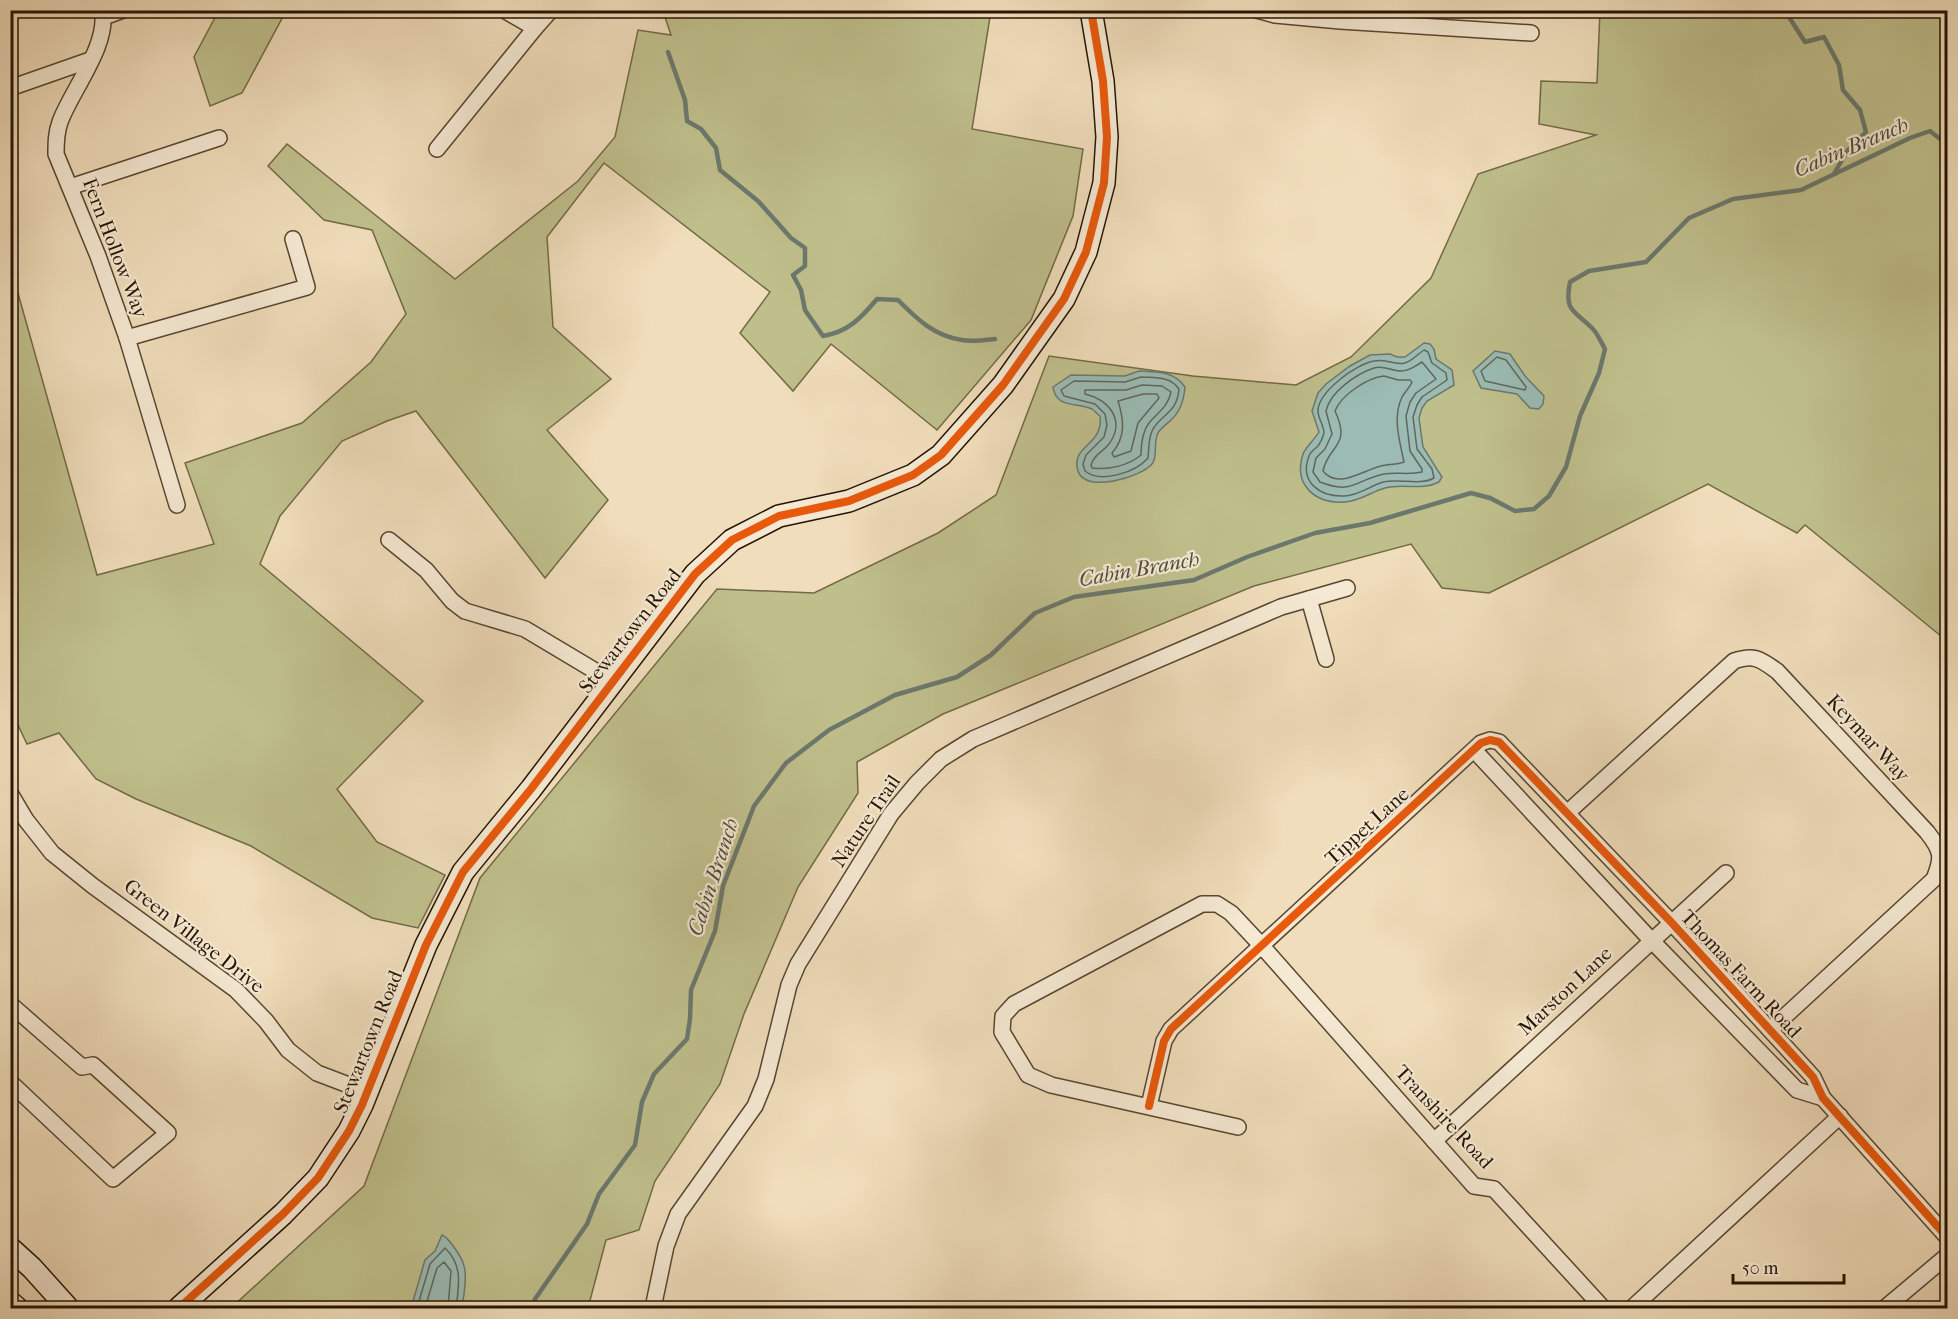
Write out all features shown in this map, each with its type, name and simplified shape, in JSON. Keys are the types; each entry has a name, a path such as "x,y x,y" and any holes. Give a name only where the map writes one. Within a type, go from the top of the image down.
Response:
{"street":[{"path":"103,14 123,10"},
{"path":"504,10 535,28"},
{"path":"437,148 552,10"},
{"name":"Stewartown Road","path":"179,1308 283,1214 318,1178 349,1131 426,945 463,872 531,789 695,574 732,540 779,516 849,501 914,475 941,455 1003,385 1052,317 1064,299 1086,252 1104,183 1107,137 1103,81 1091,10"},
{"path":"1257,10 1275,15 1340,16 1531,33"},
{"name":"Fern Hollow Way","path":"103,14 100,40 60,121 56,136 57,154 98,256 127,338 177,505"},
{"path":"10,88 90,60"},
{"path":"70,187 219,138"},
{"path":"127,338 307,287 293,239"},
{"path":"389,540 426,570 453,601 465,611 525,629 612,681"},
{"name":"Nature Trail","path":"653,1308 666,1246 678,1214 755,1106 766,1079 789,985 798,964 891,814 917,783 941,759 973,739 1281,607 1347,588"},
{"path":"1309,599 1326,659"},
{"name":"Keymar Way","path":"1567,813 1734,662 1748,657 1762,660 1785,680 1927,832 1938,846 1941,862 1934,879 1770,1030"},
{"name":"Tippet Lane","path":"1261,945 1481,743 1490,740 1499,742"},
{"name":"Thomas Farm Road","path":"1499,742 1671,922 1813,1077 1823,1098 1947,1238"},
{"name":"Thomas Farm Road","path":"1474,750 1651,940 1797,1090 1823,1098"},
{"name":"Green Village Drive","path":"10,793 26,820 52,853 93,886 236,990 266,1021 288,1050 317,1073 367,1092"},
{"name":"Marston Lane","path":"1434,1141 1726,873"},
{"name":"Transhire Road","path":"1238,1127 1051,1085 1028,1075 1002,1032 1003,1016 1014,1004 1202,904 1217,904 1231,914 1261,945 1474,1186 1494,1189 1603,1308"},
{"path":"1149,1106 1164,1041 1171,1029 1261,945"},
{"path":"10,1004 82,1067 93,1065 168,1133 113,1179 10,1082"},
{"path":"1632,1308 1840,1116"},
{"path":"10,1248 68,1308"},
{"path":"1885,1308 1947,1255"},
{"path":"10,1302 17,1308"}],"green space":[{"path":"219,10 286,11 242,93 210,106 194,57"},
{"path":"663,11 991,11 972,129 1083,149 1073,216 1031,320 937,430 831,344 793,391 740,333 770,292 604,163 547,237 553,327 611,379 547,430 608,500 545,578 416,411 342,441 280,516 260,564 423,701 337,789 377,842 445,875 418,928 372,918 251,846 136,799 96,779 59,733 27,744 10,708 11,275 97,575 214,544 185,463 302,423 371,362 406,314 372,230 324,220 268,166 287,144 455,279 578,181 615,137 638,30 671,35"},
{"path":"1600,11 1947,11 1947,641 1805,525 1797,533 1708,484 1489,593 1442,588 1411,544 1254,586 943,714 857,762 858,793 798,887 744,1014 720,1084 655,1181 639,1230 606,1240 588,1308 231,1308 364,1186 480,878 717,589 814,593 938,533 996,495 1049,356 1193,376 1296,385 1351,357 1431,278 1478,174 1596,135 1539,124 1541,81 1597,83"}],"water":[{"path":"1424,343 1430,344 1434,349 1436,359 1452,370 1454,385 1427,401 1419,418 1423,447 1442,477 1439,482 1419,487 1385,488 1345,502 1324,500 1316,496 1304,483 1301,465 1304,452 1319,432 1312,411 1318,393 1350,366 1370,355 1390,354 1405,357"},
{"path":"1495,351 1510,354 1525,376 1544,396 1543,404 1539,409 1530,408 1517,394 1481,388 1473,371"},
{"path":"1139,371 1171,375 1185,387 1183,401 1177,413 1158,433 1154,461 1137,474 1114,481 1091,481 1083,478 1078,471 1077,462 1082,450 1097,434 1100,416 1092,409 1068,404 1058,399 1053,387 1071,375 1125,376"},
{"path":"442,1235 455,1248 464,1266 465,1287 461,1308 411,1308 425,1260 435,1251"}],"waterway":[{"path":"1789,10 1789,17 1805,42 1824,37 1839,65 1843,90 1860,110 1866,132 1847,151 1834,174"},
{"path":"668,52 685,100 687,121 701,129 716,148 720,170 758,201 791,238 805,248 805,266 793,275 801,290 805,310 823,336 847,328 877,299 898,300 927,326 943,335 970,341 995,339"},
{"name":"Cabin Branch","path":"532,1308 535,1299 587,1224 599,1194 635,1145 642,1102 654,1074 687,1039 691,990 715,931 723,886 754,806 786,763 829,730 895,695 957,677 991,655 1035,613 1074,597 1194,580 1247,557 1315,533 1370,523 1471,493 1490,498 1515,511 1534,509 1549,496 1566,467 1580,416 1599,373 1605,349 1594,330 1572,310 1568,299 1570,282 1589,271 1646,262 1689,218 1733,199 1801,190 1910,138 1930,131 1948,145"}],"cycle path":[{"path":"179,1308 283,1214 318,1178 349,1131 362,1105 426,945 463,872 531,789 695,574 732,540 779,516 849,501 913,475 941,455 1003,385 1064,299 1086,252 1104,183 1107,137 1103,81 1091,10"},
{"path":"1149,1106 1164,1041 1171,1029 1481,743 1490,740 1499,742 1671,922 1813,1077 1823,1098 1948,1238"}]}
